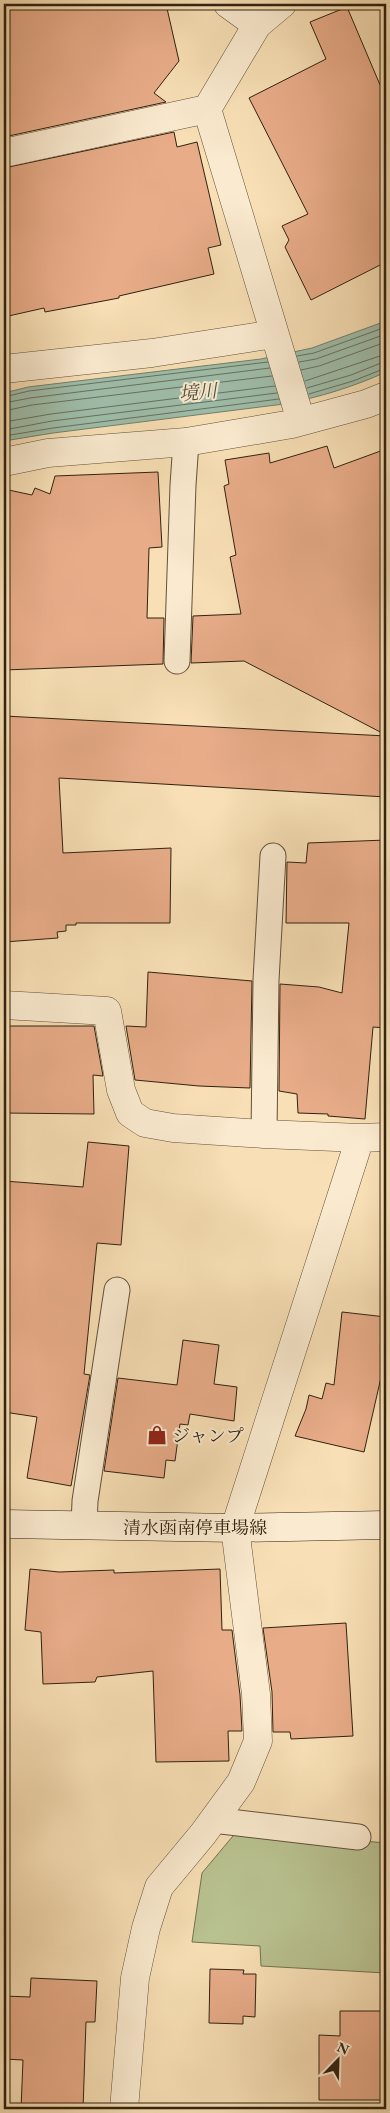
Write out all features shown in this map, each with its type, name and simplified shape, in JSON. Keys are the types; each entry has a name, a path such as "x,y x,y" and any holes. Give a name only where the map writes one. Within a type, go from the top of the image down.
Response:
{"street":[{"path":"228,4 257,25"},
{"path":"4,153 207,109 257,25 282,4"},
{"path":"207,109 301,421"},
{"path":"4,369 152,353 274,334"},
{"path":"4,462 48,453 186,442 301,421 366,404 386,396"},
{"path":"4,1005 107,1011 121,1090 130,1113 145,1123 173,1128 264,1134 373,1138 235,1528 256,1694 258,1742 241,1782 160,1887 146,1928 135,1978 124,2109"},
{"name":"清水函南停車場線","path":"4,1524 235,1528 386,1524"}],"lane":[{"path":"177,661 186,442"},
{"path":"264,1134 266,980 273,856"},
{"path":"84,1526 85,1501 117,1290"},
{"path":"213,1820 358,1837"}],"green space":[{"path":"238,1830 386,1843 386,1973 261,1966 260,1946 192,1942 202,1873"}],"water":[{"name":"境川","path":"386,321 386,372 336,391 284,404 53,433 4,441 4,393 28,387 261,359 312,348"}],"building":[{"path":"4,4 166,4 179,61 154,93 166,102 4,137"},
{"path":"347,7 386,99 386,262 311,300 285,247 289,240 282,226 308,214 249,98 326,59 310,22"},
{"path":"174,132 177,147 197,142 221,245 208,248 214,274 119,296 119,298 45,312 44,308 4,317 4,168"},
{"path":"327,446 334,468 386,449 386,735 244,661 191,663 193,616 241,614 230,557 236,555 224,486 229,484 225,460 269,453 270,463"},
{"path":"158,472 162,547 149,548 147,618 164,618 163,664 4,670 4,489 32,495 35,488 50,494 55,476"},
{"path":"4,716 386,736 386,797 59,778 63,853 171,848 170,923 76,923 76,925 66,925 66,931 57,932 58,938 4,942"},
{"path":"386,840 386,1028 373,1027 365,1119 328,1116 328,1114 298,1113 297,1094 279,1091 280,984 319,987 342,993 349,923 286,923 287,862 306,863 308,843"},
{"path":"148,972 252,981 250,1088 199,1086 135,1080 126,1026 146,1027"},
{"path":"4,1026 94,1026 103,1076 93,1075 94,1114 4,1113"},
{"path":"88,1142 129,1146 121,1245 97,1243 84,1374 90,1375 71,1486 27,1478 37,1417 4,1412 4,1181 83,1187"},
{"path":"342,1312 386,1317 384,1374 382,1373 364,1452 295,1436 306,1409 309,1395 322,1399 326,1383 334,1385"},
{"path":"183,1340 219,1345 214,1384 237,1387 234,1421 190,1414 188,1425 180,1424 175,1461 166,1460 164,1478 104,1471 118,1378 177,1385"},
{"path":"30,1569 59,1572 114,1570 114,1573 220,1569 222,1630 232,1630 240,1695 242,1731 228,1731 229,1761 156,1762 153,1671 97,1677 95,1682 43,1684 41,1632 25,1630"},
{"path":"346,1623 353,1736 291,1739 290,1732 273,1732 272,1692 263,1628"},
{"path":"210,1969 244,1970 243,1974 256,1974 255,2017 243,2016 243,2024 209,2023"},
{"path":"31,1978 97,1981 95,2022 86,2022 83,2109 21,2109 23,2060 4,2059 4,1996 30,1997"},
{"path":"340,2011 386,2011 386,2100 319,2100 319,2035 340,2036"}],"place":[{"name":"ジャンプ","path":"157,1435"}]}
